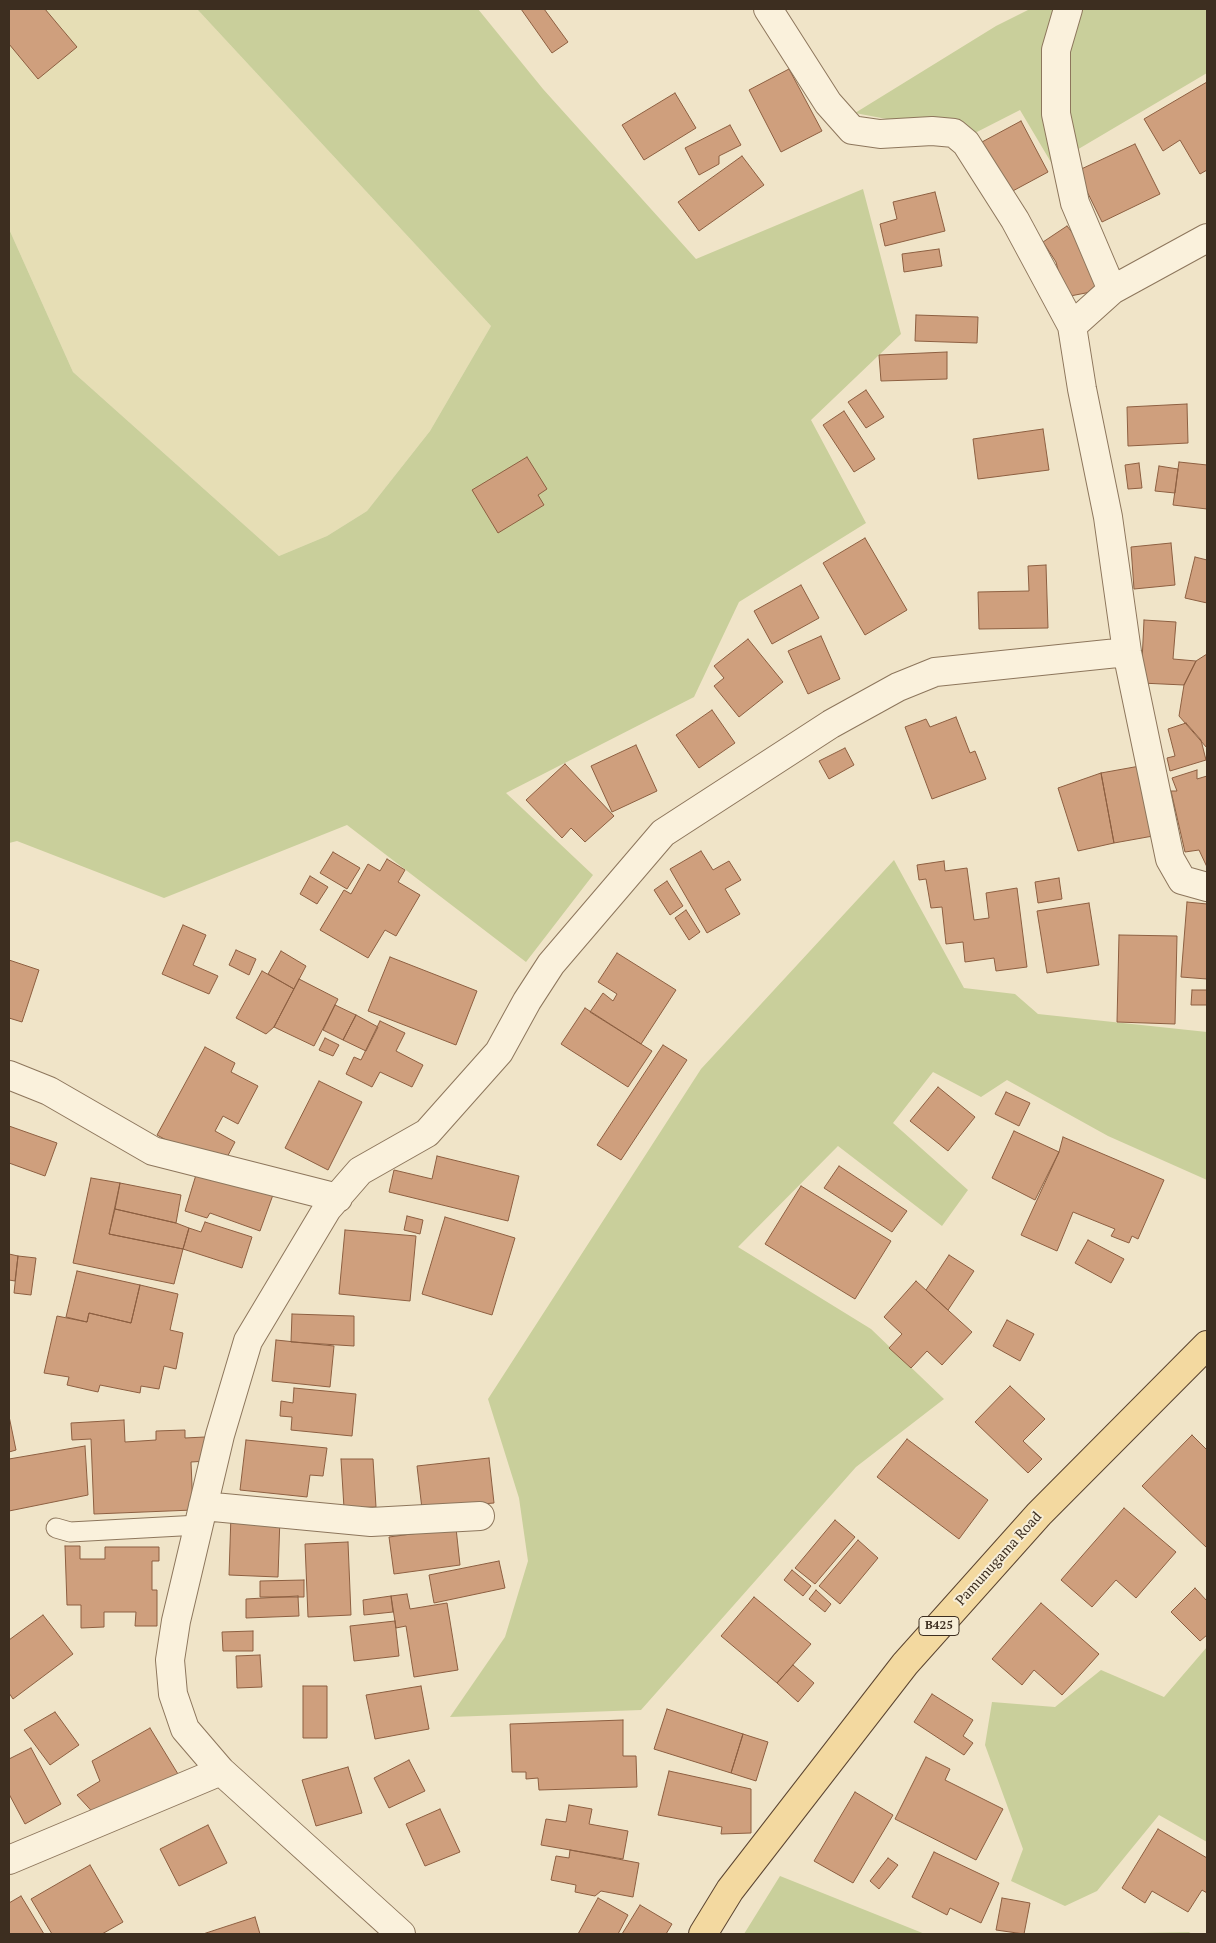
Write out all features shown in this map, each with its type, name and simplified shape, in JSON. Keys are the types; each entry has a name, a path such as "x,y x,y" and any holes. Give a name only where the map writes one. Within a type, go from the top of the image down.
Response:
{"main road":[{"name":"Pamunugama Road","path":"703,1934 730,1890 905,1664 1039,1514 1207,1345"}],"street":[{"path":"768,9 828,103 852,130 880,134 932,131 954,133 966,143 1015,220 1072,326 1082,389 1108,517 1127,652 1170,859 1182,880 1207,887"},
{"path":"1068,9 1056,50 1056,114 1075,203 1112,290"},
{"path":"1072,326 1112,290 1207,238"},
{"path":"401,1934 221,1770 185,1729 174,1694 171,1669 176,1621 220,1435 248,1341 327,1209 360,1171 427,1133 499,1052 527,1001 551,964 663,833 831,724 898,687 935,672 1127,652"},
{"path":"9,1074 49,1091 153,1151 338,1198"},
{"path":"201,1516 370,1522 480,1516"},
{"path":"9,1860 221,1770"}],"lane":[{"path":"56,1528 70,1532 201,1516"}],"shaded area":[{"path":"9,9 197,9 491,326 430,431 367,511 327,536 279,556 73,372 9,229"}],"green space":[{"path":"197,9 478,9 543,89 696,259 863,189 901,334 811,420 866,523 739,602 694,697 506,793 593,875 526,962 347,825 164,898 17,841 9,843 9,229 73,372 279,556 327,536 367,511 430,431 491,326"},
{"path":"1030,9 1207,9 1207,73 1070,154 1055,169 1020,110 971,135 855,113 996,26"},
{"path":"894,860 964,988 1015,994 1038,1014 1207,1032 1207,1180 1108,1136 1007,1080 981,1097 933,1072 893,1123 968,1190 942,1226 838,1146 738,1247 871,1329 944,1399 856,1467 641,1710 450,1717 505,1637 528,1561 519,1498 488,1399 701,1069"},
{"path":"1207,1647 1207,1842 1159,1815 1097,1891 1065,1906 1011,1881 1023,1849 985,1745 992,1702 1055,1707 1101,1670 1164,1697"},
{"path":"780,1876 925,1934 744,1934"},
{"path":"1189,1932 1192,1934 1082,1934"}],"building":[{"path":"11,9 45,9 77,47 38,79 9,44 9,11"},
{"path":"521,9 544,9 568,42 552,53"},
{"path":"789,69 822,131 781,152 749,90"},
{"path":"1207,82 1207,170 1200,174 1180,140 1163,151 1144,119"},
{"path":"675,93 696,128 644,160 622,125"},
{"path":"1021,121 1048,172 1009,193 982,142"},
{"path":"730,125 741,145 719,156 719,164 699,175 685,148"},
{"path":"1135,144 1160,194 1102,222 1077,171"},
{"path":"742,156 764,185 699,231 678,202"},
{"path":"935,192 945,231 885,246 880,224 897,219 893,202"},
{"path":"1067,226 1083,246 1092,263 1096,291 1065,297 1056,262 1043,242"},
{"path":"939,249 942,266 904,272 902,254"},
{"path":"916,315 978,317 977,343 915,341"},
{"path":"947,352 947,379 881,381 879,355"},
{"path":"866,390 884,417 866,428 848,402"},
{"path":"1187,404 1188,443 1128,446 1127,407"},
{"path":"844,411 875,459 854,472 823,425"},
{"path":"1043,429 1049,470 978,479 973,439"},
{"path":"527,457 547,489 538,495 544,505 498,533 472,490"},
{"path":"1179,462 1207,465 1207,509 1173,505"},
{"path":"1139,463 1142,488 1128,489 1125,465"},
{"path":"1159,466 1178,469 1175,493 1155,491"},
{"path":"865,538 907,610 865,635 823,563"},
{"path":"1171,543 1175,585 1134,589 1131,547"},
{"path":"1195,557 1207,560 1207,603 1185,598"},
{"path":"1046,565 1048,628 979,629 978,592 1029,591 1028,566"},
{"path":"801,585 819,618 772,644 754,611"},
{"path":"1144,620 1176,622 1173,659 1196,661 1184,685 1141,683"},
{"path":"821,636 840,679 808,694 788,651"},
{"path":"748,639 783,682 739,717 714,686 724,678 714,666"},
{"path":"1207,654 1207,748 1179,716 1184,685 1196,661"},
{"path":"712,710 735,743 699,768 676,735"},
{"path":"956,717 970,753 975,751 986,779 932,799 905,727 926,719 930,727"},
{"path":"1186,723 1201,740 1206,760 1170,771 1167,758 1175,756 1168,729"},
{"path":"636,745 657,791 612,812 591,766"},
{"path":"845,748 854,765 829,779 819,761"},
{"path":"565,764 614,816 585,842 571,828 562,838 526,800"},
{"path":"1140,766 1153,836 1114,843 1101,773"},
{"path":"1197,770 1197,779 1207,776 1207,867 1199,850 1185,852 1171,791 1177,791 1172,778"},
{"path":"1101,773 1114,843 1078,851 1058,788"},
{"path":"701,851 713,870 729,861 741,880 725,889 740,914 707,933 670,869"},
{"path":"333,852 360,868 347,889 320,873"},
{"path":"387,859 405,870 398,882 420,895 396,936 385,930 368,958 320,930 344,890 351,894 368,864 380,871"},
{"path":"944,861 945,871 967,868 974,920 989,918 986,893 1017,888 1027,967 996,971 994,958 965,962 963,942 946,944 942,907 931,908 926,879 919,880 917,865"},
{"path":"310,876 328,887 317,904 300,894"},
{"path":"1059,878 1062,899 1038,903 1035,882"},
{"path":"667,881 683,906 670,915 654,890"},
{"path":"1187,902 1207,904 1207,979 1181,977"},
{"path":"1089,903 1099,965 1047,973 1037,911"},
{"path":"686,910 700,932 689,940 675,918"},
{"path":"183,925 206,935 193,965 218,976 209,994 162,974"},
{"path":"1119,935 1177,936 1175,1024 1117,1022"},
{"path":"236,950 256,959 249,975 229,965"},
{"path":"281,951 306,966 294,989 268,974"},
{"path":"617,953 676,990 641,1044 590,1012 603,993 613,1001 617,994 598,982"},
{"path":"390,957 477,991 456,1045 368,1011"},
{"path":"9,960 39,970 22,1022 9,1018"},
{"path":"262,971 294,989 274,1027 266,1034 236,1018"},
{"path":"299,979 338,999 314,1046 274,1027"},
{"path":"1192,990 1207,990 1207,1005 1191,1005"},
{"path":"335,1005 356,1015 343,1040 323,1030"},
{"path":"585,1008 652,1051 628,1087 561,1044"},
{"path":"356,1015 378,1027 366,1051 343,1040"},
{"path":"380,1021 405,1033 396,1051 423,1065 412,1087 380,1072 372,1087 346,1074 354,1057 361,1060"},
{"path":"325,1038 339,1045 333,1056 319,1050"},
{"path":"663,1045 687,1060 621,1160 597,1145"},
{"path":"205,1047 235,1063 231,1072 258,1086 238,1124 223,1116 215,1131 235,1142 224,1163 196,1156 157,1135"},
{"path":"319,1081 362,1102 328,1170 285,1148"},
{"path":"938,1087 975,1117 948,1151 910,1121"},
{"path":"1006,1092 1030,1103 1019,1126 995,1114"},
{"path":"9,1126 57,1143 45,1176 9,1163"},
{"path":"1014,1131 1059,1152 1035,1200 992,1178"},
{"path":"1063,1137 1164,1180 1138,1239 1132,1236 1129,1243 1111,1236 1115,1229 1073,1212 1057,1251 1021,1235 1059,1152"},
{"path":"437,1156 519,1176 508,1221 389,1192 394,1170 432,1179"},
{"path":"199,1165 274,1192 260,1231 210,1213 207,1218 185,1211"},
{"path":"839,1166 907,1211 892,1232 824,1188"},
{"path":"91,1178 120,1183 109,1234 183,1249 174,1284 73,1263"},
{"path":"120,1183 181,1195 176,1223 115,1209"},
{"path":"801,1186 891,1241 855,1299 765,1244"},
{"path":"115,1209 176,1223 189,1228 183,1249 109,1234"},
{"path":"407,1216 423,1220 420,1234 404,1230"},
{"path":"445,1217 515,1238 492,1315 422,1294"},
{"path":"205,1222 252,1237 242,1268 183,1249 189,1228 201,1232"},
{"path":"345,1230 416,1236 410,1301 339,1294"},
{"path":"1088,1240 1124,1259 1111,1283 1075,1263"},
{"path":"9,1254 18,1256 15,1281 9,1280"},
{"path":"949,1255 974,1271 948,1310 926,1290"},
{"path":"18,1256 36,1258 31,1295 14,1293"},
{"path":"77,1271 140,1285 131,1323 89,1313 87,1322 66,1317"},
{"path":"916,1281 972,1332 942,1365 927,1351 911,1368 889,1348 902,1334 884,1317"},
{"path":"140,1285 178,1294 170,1330 183,1333 176,1369 164,1366 159,1389 141,1386 140,1393 100,1385 98,1392 67,1385 69,1377 44,1373 57,1316 87,1322 89,1313 131,1323"},
{"path":"292,1314 354,1316 354,1346 291,1342"},
{"path":"1007,1320 1034,1334 1020,1361 993,1346"},
{"path":"276,1340 334,1346 330,1387 272,1381"},
{"path":"1010,1386 1045,1419 1023,1441 1042,1459 1028,1473 975,1422"},
{"path":"294,1388 356,1394 352,1436 291,1430 292,1417 280,1416 281,1401 293,1403"},
{"path":"9,1416 16,1450 9,1452"},
{"path":"124,1420 125,1442 156,1440 156,1431 185,1430 185,1438 205,1437 207,1461 191,1462 193,1510 94,1514 91,1439 72,1440 71,1423"},
{"path":"1192,1435 1207,1450 1207,1548 1142,1486"},
{"path":"907,1439 988,1500 959,1539 877,1477"},
{"path":"246,1440 327,1448 323,1476 310,1475 307,1497 240,1490"},
{"path":"85,1446 88,1495 9,1511 9,1459"},
{"path":"489,1458 494,1503 422,1509 417,1466"},
{"path":"341,1459 373,1459 376,1507 344,1508"},
{"path":"1124,1508 1176,1552 1136,1598 1116,1580 1092,1607 1061,1580"},
{"path":"231,1515 280,1517 278,1577 229,1575"},
{"path":"835,1520 855,1537 815,1584 795,1568"},
{"path":"456,1528 460,1565 394,1574 389,1537"},
{"path":"858,1540 878,1558 840,1604 819,1586"},
{"path":"348,1542 351,1615 308,1617 305,1544"},
{"path":"65,1546 80,1546 80,1559 105,1559 105,1547 159,1547 159,1561 152,1561 152,1590 157,1590 157,1626 135,1626 136,1612 104,1612 104,1627 81,1628 81,1605 67,1605"},
{"path":"499,1561 505,1588 434,1603 429,1575"},
{"path":"792,1570 811,1586 803,1596 784,1580"},
{"path":"304,1580 304,1597 260,1597 260,1581"},
{"path":"1195,1588 1207,1601 1207,1635 1200,1641 1171,1612"},
{"path":"816,1590 831,1604 825,1612 809,1599"},
{"path":"407,1594 410,1609 447,1603 458,1670 414,1677 406,1626 396,1628 391,1596"},
{"path":"298,1596 299,1616 246,1618 246,1599"},
{"path":"391,1596 393,1612 364,1615 363,1600"},
{"path":"754,1597 811,1644 777,1683 721,1636"},
{"path":"1041,1603 1099,1654 1062,1695 1034,1670 1022,1685 992,1659"},
{"path":"43,1615 73,1654 13,1699 9,1693 9,1640"},
{"path":"395,1621 399,1656 354,1661 350,1626"},
{"path":"253,1631 253,1651 223,1651 222,1632"},
{"path":"260,1655 262,1687 237,1688 236,1656"},
{"path":"793,1665 814,1683 798,1702 777,1683"},
{"path":"303,1686 327,1686 327,1738 303,1738"},
{"path":"421,1686 429,1729 375,1739 366,1695"},
{"path":"932,1694 973,1720 963,1736 973,1743 964,1755 914,1722"},
{"path":"667,1709 743,1734 731,1773 654,1749"},
{"path":"55,1712 79,1745 50,1765 24,1730"},
{"path":"623,1720 623,1756 636,1756 637,1787 539,1790 538,1778 526,1779 526,1772 512,1772 510,1724"},
{"path":"150,1728 178,1774 98,1818 77,1795 100,1781 92,1761"},
{"path":"743,1734 768,1742 756,1781 731,1773"},
{"path":"31,1748 61,1804 25,1824 9,1794 9,1759"},
{"path":"926,1757 950,1769 945,1780 1003,1809 976,1860 895,1819"},
{"path":"409,1760 425,1791 389,1808 374,1778"},
{"path":"348,1767 362,1813 316,1826 302,1780"},
{"path":"669,1771 751,1789 751,1833 721,1834 722,1827 658,1815"},
{"path":"855,1792 893,1815 853,1883 814,1861"},
{"path":"569,1805 592,1809 589,1824 628,1831 623,1859 541,1845 546,1819 566,1822"},
{"path":"440,1809 460,1852 425,1866 406,1824"},
{"path":"208,1825 227,1863 179,1886 160,1849"},
{"path":"1158,1829 1207,1858 1207,1893 1202,1890 1188,1912 1152,1891 1145,1903 1122,1888"},
{"path":"570,1850 639,1863 633,1897 601,1891 595,1896 575,1892 576,1885 551,1880 556,1856 569,1858"},
{"path":"934,1852 999,1883 981,1923 950,1908 947,1915 912,1897"},
{"path":"888,1858 898,1865 879,1889 870,1881"},
{"path":"90,1865 123,1922 102,1934 52,1934 31,1899"},
{"path":"21,1896 44,1934 9,1934 9,1903"},
{"path":"598,1898 628,1915 618,1934 578,1934"},
{"path":"1002,1898 1030,1903 1024,1934 996,1930"},
{"path":"640,1905 672,1924 666,1934 622,1934"},
{"path":"255,1917 260,1934 203,1934"}]}
